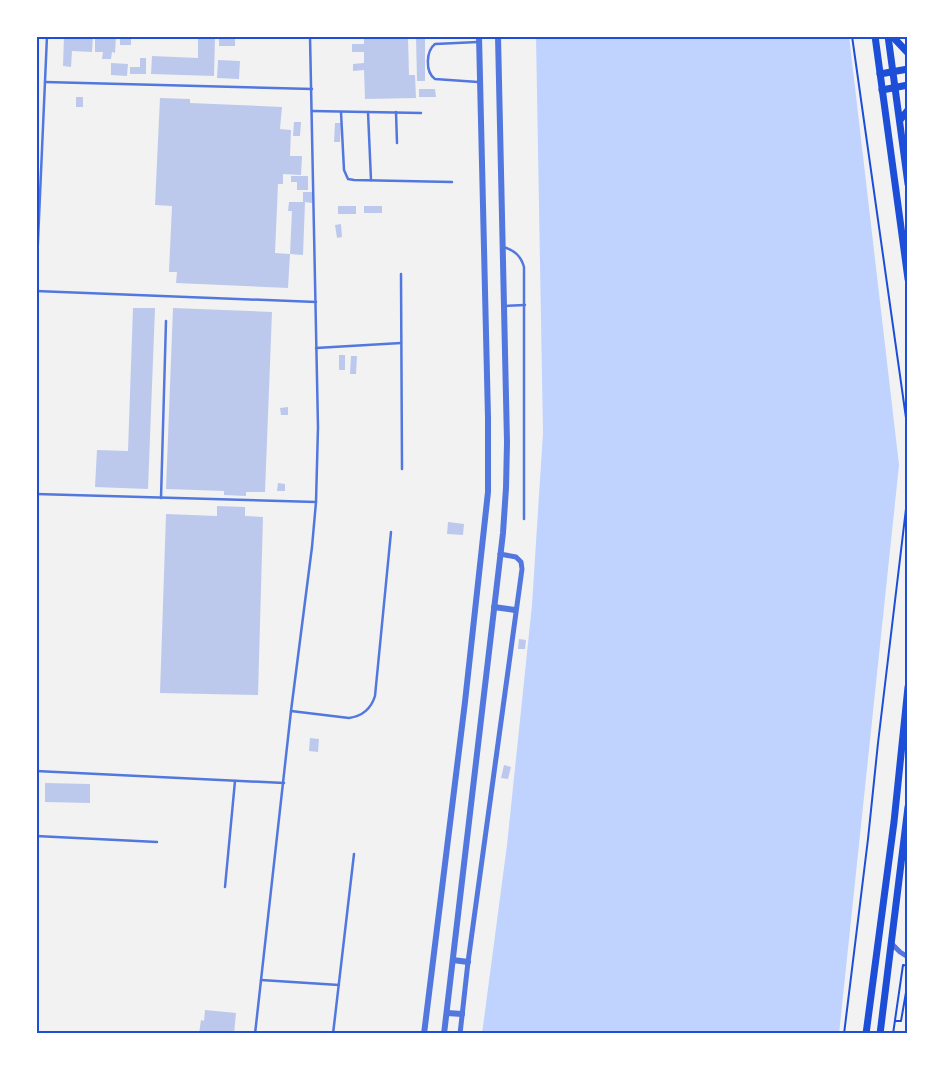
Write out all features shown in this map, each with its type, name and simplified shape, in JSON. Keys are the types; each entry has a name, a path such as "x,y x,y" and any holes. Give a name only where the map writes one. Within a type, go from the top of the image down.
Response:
{"main road":[{"path":"875,36 908,279"},
{"path":"890,36 908,53"},
{"path":"890,36 908,184"},
{"path":"880,74 908,69"},
{"path":"882,90 908,85"},
{"path":"900,120 908,110"},
{"path":"866,1034 894,822 908,688"},
{"path":"880,1034 908,807"}],"street":[{"path":"444,1034 500,554 507,465 498,36"},
{"path":"424,1034 463,721 488,492 480,39"},
{"path":"460,1034 468,962 522,569 521,562 513,555 500,554"},
{"path":"494,607 515,610"},
{"path":"890,942 908,957"},
{"path":"453,960 468,962"},
{"path":"447,1013 462,1014"}],"lane":[{"path":"36,286 47,36"},
{"path":"255,1034 291,711 310,570 316,502 318,452 310,36"},
{"path":"480,39 435,44 430,50 428,69 430,75 435,79 481,82"},
{"path":"45,82 312,90"},
{"path":"312,111 421,113"},
{"path":"341,112 344,174 351,180 452,182"},
{"path":"368,112 372,180"},
{"path":"396,112 397,143"},
{"path":"502,247 515,251 523,261 524,267 524,519"},
{"path":"401,274 402,469"},
{"path":"36,291 316,302"},
{"path":"504,306 525,305"},
{"path":"160,498 166,321"},
{"path":"316,348 401,343"},
{"path":"36,494 316,502"},
{"path":"291,711 349,718 366,712 374,702 391,532"},
{"path":"36,772 284,783"},
{"path":"225,887 234,781"},
{"path":"36,836 157,842"},
{"path":"333,1034 354,854"},
{"path":"261,980 339,985"}],"path":[{"path":"852,36 908,432"},
{"path":"844,1034 908,492"},
{"path":"893,1034 903,965 908,966"},
{"path":"895,1021 901,1021 908,981"}],"water":[{"path":"536,36 849,36 899,465 839,1034 482,1034 507,845 532,605 543,433"}],"building":[{"path":"64,36 93,36 92,52 72,51 71,67 63,66"},
{"path":"95,36 116,36 115,53 112,52 111,59 102,59 103,52 95,52"},
{"path":"120,36 131,36 131,45 120,45"},
{"path":"198,36 215,36 214,76 151,74 152,56 198,58"},
{"path":"219,36 235,36 235,46 219,46"},
{"path":"416,36 425,36 425,81 417,81"},
{"path":"408,38 409,75 415,75 416,98 365,99 364,70 353,71 353,64 364,63 364,52 352,52 352,44 364,44 364,39"},
{"path":"140,58 146,58 146,74 130,74 130,67 140,67"},
{"path":"218,60 240,61 239,79 217,78"},
{"path":"111,63 128,64 127,76 111,75"},
{"path":"419,89 435,89 436,97 419,97"},
{"path":"76,97 83,97 83,107 76,107"},
{"path":"160,98 190,99 190,103 282,107 280,129 291,130 290,156 302,156 301,175 283,174 283,184 278,184 275,253 290,254 288,288 176,283 177,272 169,272 172,206 155,205"},
{"path":"294,122 301,122 300,136 293,136"},
{"path":"335,123 341,123 340,142 334,142"},
{"path":"291,176 308,176 308,190 297,190 297,182 291,182"},
{"path":"303,192 313,192 312,203 305,202 303,255 290,254 292,211 288,211 289,202 303,202"},
{"path":"338,206 356,206 356,214 338,214"},
{"path":"364,206 382,206 382,213 364,213"},
{"path":"341,224 342,237 337,238 335,225"},
{"path":"133,308 155,308 148,489 95,487 97,450 128,451"},
{"path":"173,308 272,312 265,492 246,492 246,496 224,495 224,491 166,489"},
{"path":"339,355 345,355 345,370 339,370"},
{"path":"351,356 357,356 356,374 350,374"},
{"path":"288,407 288,415 281,415 280,408"},
{"path":"278,483 285,484 285,491 277,491"},
{"path":"217,506 245,507 245,516 263,517 258,695 160,693 166,514 217,516"},
{"path":"448,522 464,524 463,535 447,534"},
{"path":"519,639 526,640 525,649 518,649"},
{"path":"310,738 319,739 318,752 309,751"},
{"path":"504,765 511,767 508,779 501,778"},
{"path":"45,783 90,784 90,803 45,802"},
{"path":"205,1010 236,1013 234,1034 199,1034 201,1020 204,1021"}]}
